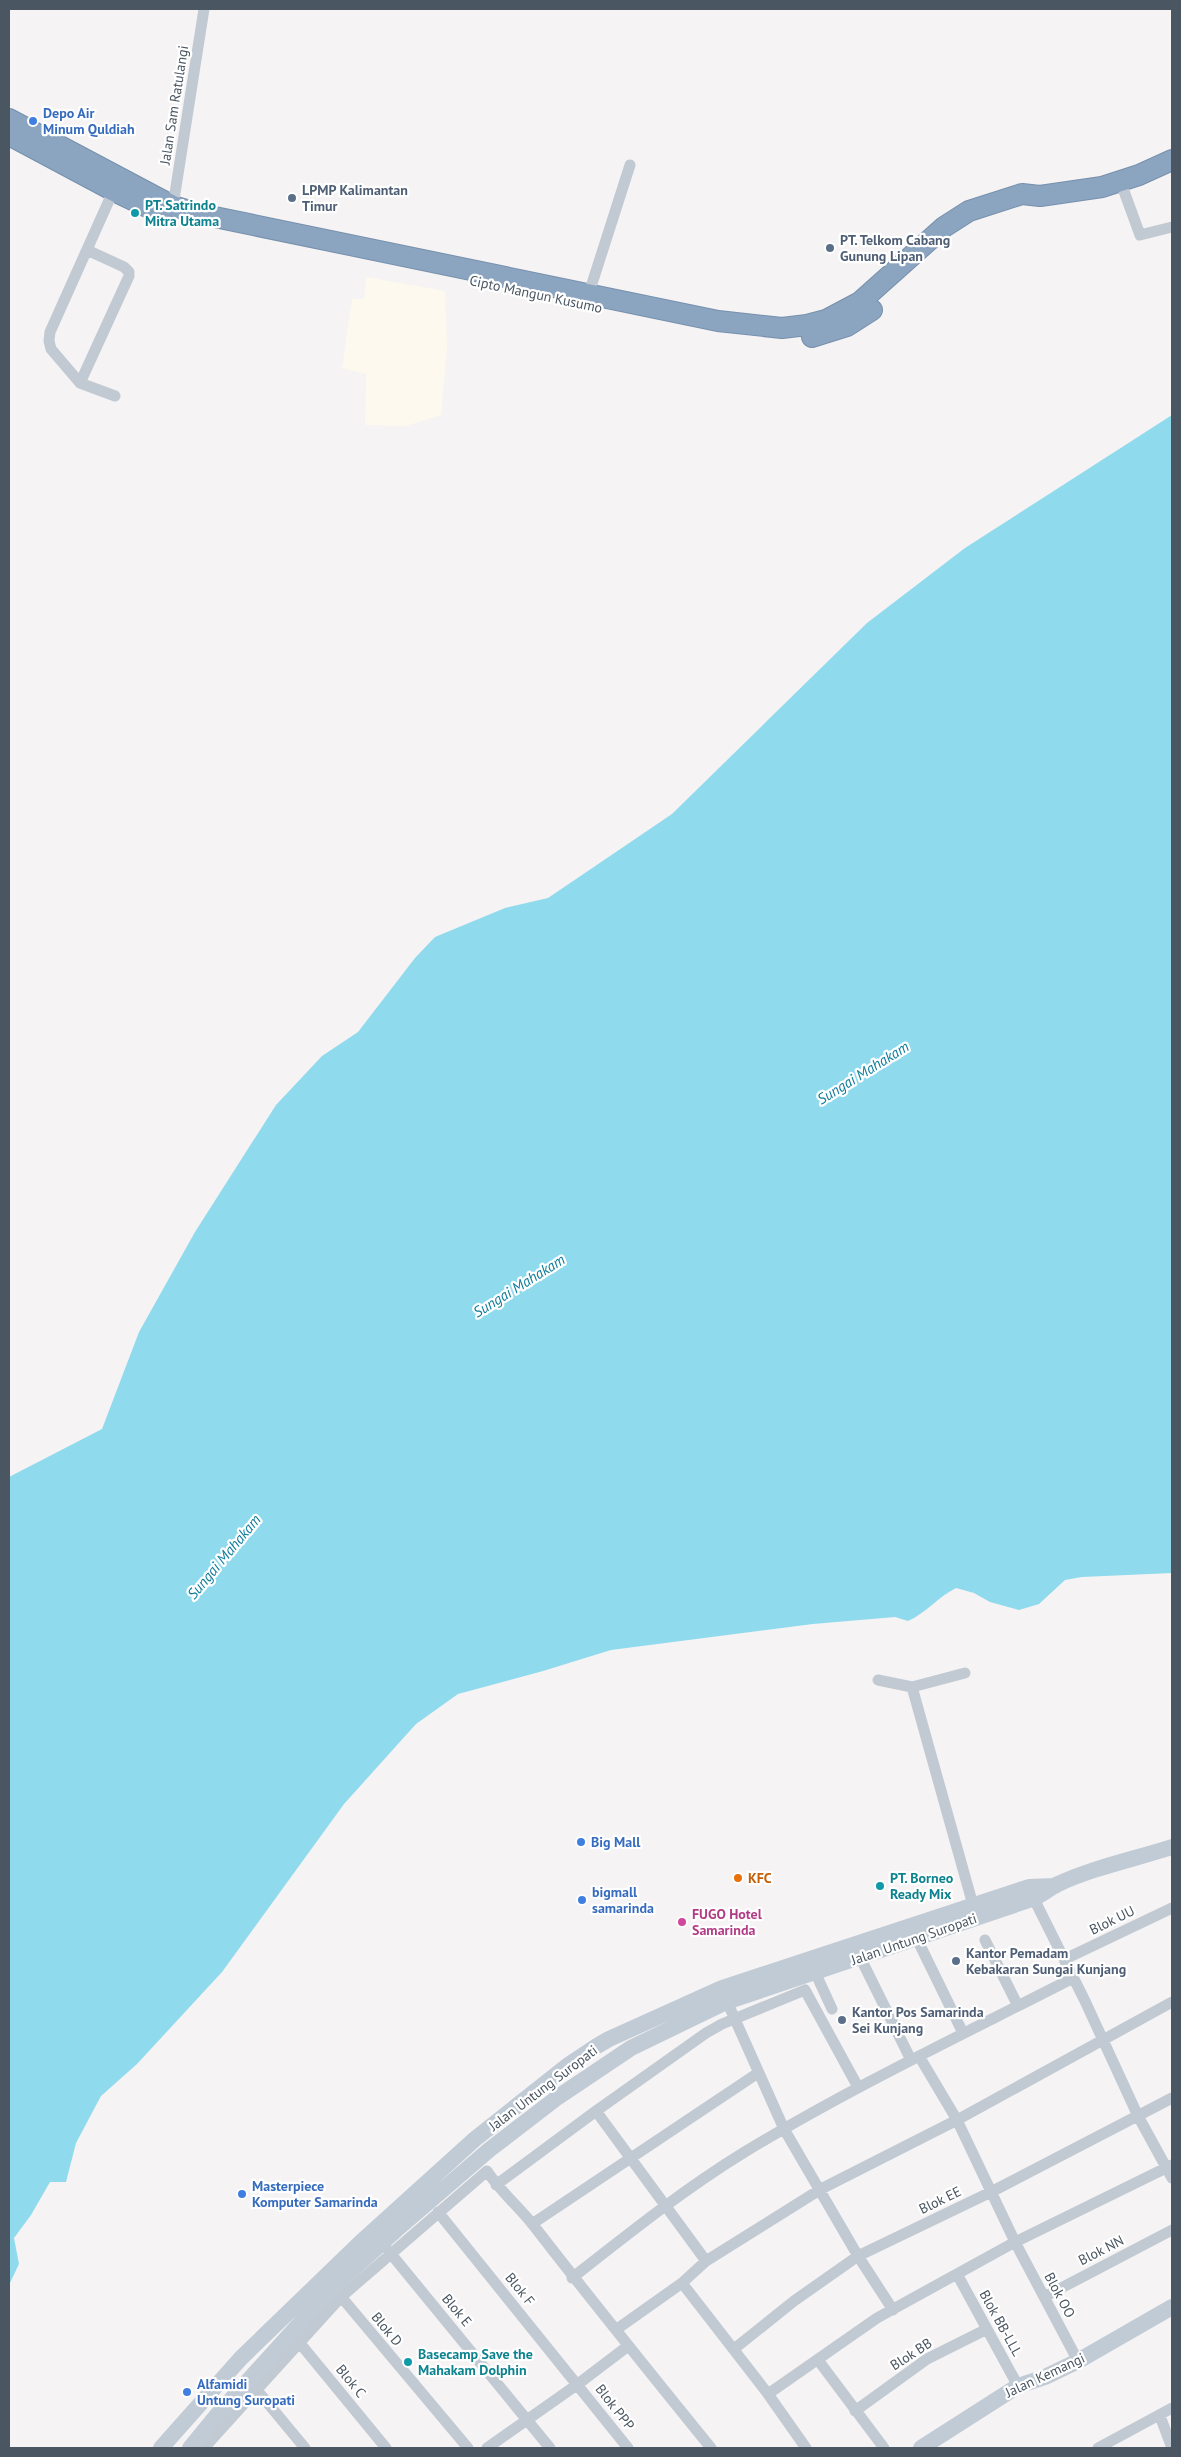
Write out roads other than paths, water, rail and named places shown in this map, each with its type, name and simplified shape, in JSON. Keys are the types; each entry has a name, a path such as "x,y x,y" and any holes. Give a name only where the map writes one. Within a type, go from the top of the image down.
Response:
{"highway":[{"name":"Cipto Mangun Kusumo","path":"9,119 176,220 197,226 482,277 589,294 718,321 782,328 807,326 826,320 860,302 956,218 994,201 1022,194 1040,196 1102,187 1121,182 1172,160"},
{"name":"Cipto Mangun Kusumo","path":"9,135 117,184 173,206 222,219 482,277 721,335 783,341 806,338 847,326 883,301 950,236 962,228 998,213 1029,205 1040,196"}],"main road":[{"name":"Jalan Untung Suropati","path":"170,2442 261,2338 360,2243 476,2139 567,2066 609,2039 724,1995 973,1905 1030,1893 1044,1894 1055,1886 1172,1847"},
{"name":"Jalan Untung Suropati","path":"196,2448 217,2415 337,2292 558,2097 631,2048 724,1995 815,1972 916,1937 1030,1893"},
{"name":"Jalan Kemangi","path":"921,2448 1018,2386 1045,2377 1078,2361 1172,2307"},
{"path":"170,2442 196,2448"}],"street":[{"name":"Jalan Sam Ratulangi","path":"173,206 204,9"},
{"path":"589,294 630,165"},
{"path":"1121,182 1140,235 1172,227"},
{"path":"115,396 80,383 51,349 48,341 50,332 117,184"},
{"path":"80,383 129,276 124,267 87,250"},
{"path":"878,1680 912,1688 965,1674"},
{"path":"912,1688 973,1905"},
{"path":"768,2394 893,2310 957,2274 1015,2242 1171,2170 1138,2116 1065,1959 1030,1893"},
{"name":"Blok UU","path":"1065,1959 1172,1908"},
{"path":"916,1937 963,2033"},
{"path":"985,1940 1018,2006"},
{"name":"Blok OO","path":"860,1956 915,2058 957,2120 1015,2242 1078,2361"},
{"path":"815,1972 832,2009"},
{"path":"572,2278 664,2206 784,2129 858,2087 1073,1978"},
{"path":"496,2185 706,2033 735,2018 805,1990 858,2087"},
{"path":"724,1995 784,2129 858,2256 893,2310"},
{"path":"617,2329 682,2283 706,2262 820,2189 957,2120 1172,2002"},
{"path":"532,2224 758,2072"},
{"name":"Blok EE","path":"734,2349 794,2301 858,2256 990,2192 1172,2098"},
{"path":"596,2111 706,2262"},
{"path":"386,2248 438,2212 482,2165 496,2185 532,2224 572,2278 617,2329 628,2346 711,2448"},
{"name":"Blok F","path":"438,2212 578,2384"},
{"name":"Blok NN","path":"1044,2297 1172,2230"},
{"name":"Blok E","path":"386,2248 550,2448"},
{"name":"Blok BB-LLL","path":"957,2274 1018,2386"},
{"path":"682,2283 768,2394 806,2448"},
{"name":"Blok D","path":"337,2292 468,2448"},
{"name":"Blok BB","path":"855,2410 927,2359 987,2329"},
{"path":"196,2448 256,2389 295,2337"},
{"name":"Blok C","path":"295,2337 386,2448"},
{"path":"487,2448 628,2346"},
{"path":"818,2360 884,2448"},
{"name":"Blok PPP","path":"578,2384 628,2448"},
{"path":"256,2389 305,2448"},
{"path":"1098,2448 1172,2408"},
{"path":"1160,2416 1172,2448"}],"water":[{"name":"Sungai Mahakam","path":"1172,415 1172,1573 1082,1577 1065,1580 1039,1604 1019,1610 990,1602 974,1593 956,1588 921,1614 908,1621 895,1617 813,1624 611,1650 458,1694 416,1724 344,1804 222,1972 137,2064 101,2096 76,2143 66,2182 50,2182 31,2215 14,2238 19,2264 9,2285 9,1477 102,1429 139,1332 195,1232 276,1105 322,1056 358,1032 415,958 435,937 505,908 548,898 672,814 867,623 965,548"}],"place":[{"name":"Depo Air Minum Quldiah","path":"33,121"},
{"name":"LPMP Kalimantan Timur","path":"292,198"},
{"name":"PT. Satrindo Mitra Utama","path":"135,213"},
{"name":"PT. Telkom Cabang Gunung Lipan","path":"830,248"},
{"name":"Big Mall","path":"581,1842"},
{"name":"KFC","path":"738,1878"},
{"name":"PT. Borneo Ready Mix","path":"880,1886"},
{"name":"bigmall samarinda","path":"582,1900"},
{"name":"FUGO Hotel Samarinda","path":"682,1922"},
{"name":"Kantor Pemadam Kebakaran Sungai Kunjang","path":"956,1961"},
{"name":"Kantor Pos Samarinda Sei Kunjang","path":"842,2020"},
{"name":"Masterpiece Komputer Samarinda","path":"242,2194"},
{"name":"Basecamp Save the Mahakam Dolphin","path":"408,2362"},
{"name":"Alfamidi Untung Suropati","path":"187,2392"}]}
